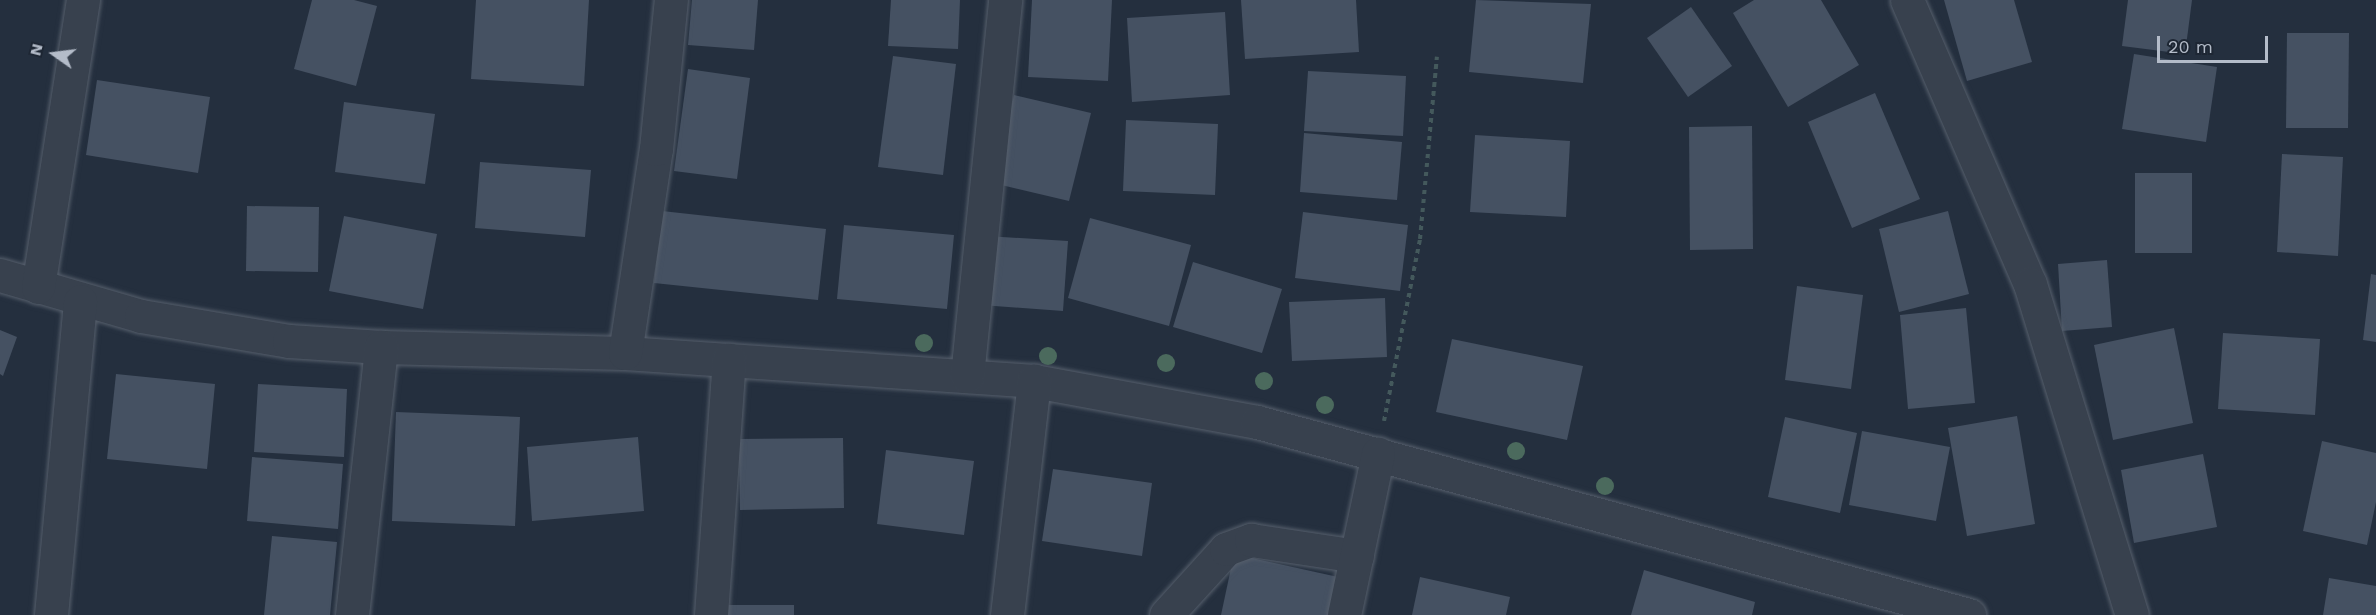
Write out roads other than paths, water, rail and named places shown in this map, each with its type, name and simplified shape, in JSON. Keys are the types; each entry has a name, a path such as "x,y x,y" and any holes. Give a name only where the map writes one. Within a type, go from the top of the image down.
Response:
{"street":[{"path":"38,287 83,0"},
{"path":"625,353 656,149 670,0"},
{"path":"967,376 1005,0"},
{"path":"1907,0 2030,284 2132,615"},
{"path":"0,275 80,301 208,329 381,348 625,353 1034,381 1257,422 1969,615"},
{"path":"51,615 80,301"},
{"path":"352,615 381,348"},
{"path":"711,615 729,360"},
{"path":"1007,615 1034,381"},
{"path":"1344,615 1378,454"},
{"path":"1166,615 1226,549 1251,540 1357,556"}]}
